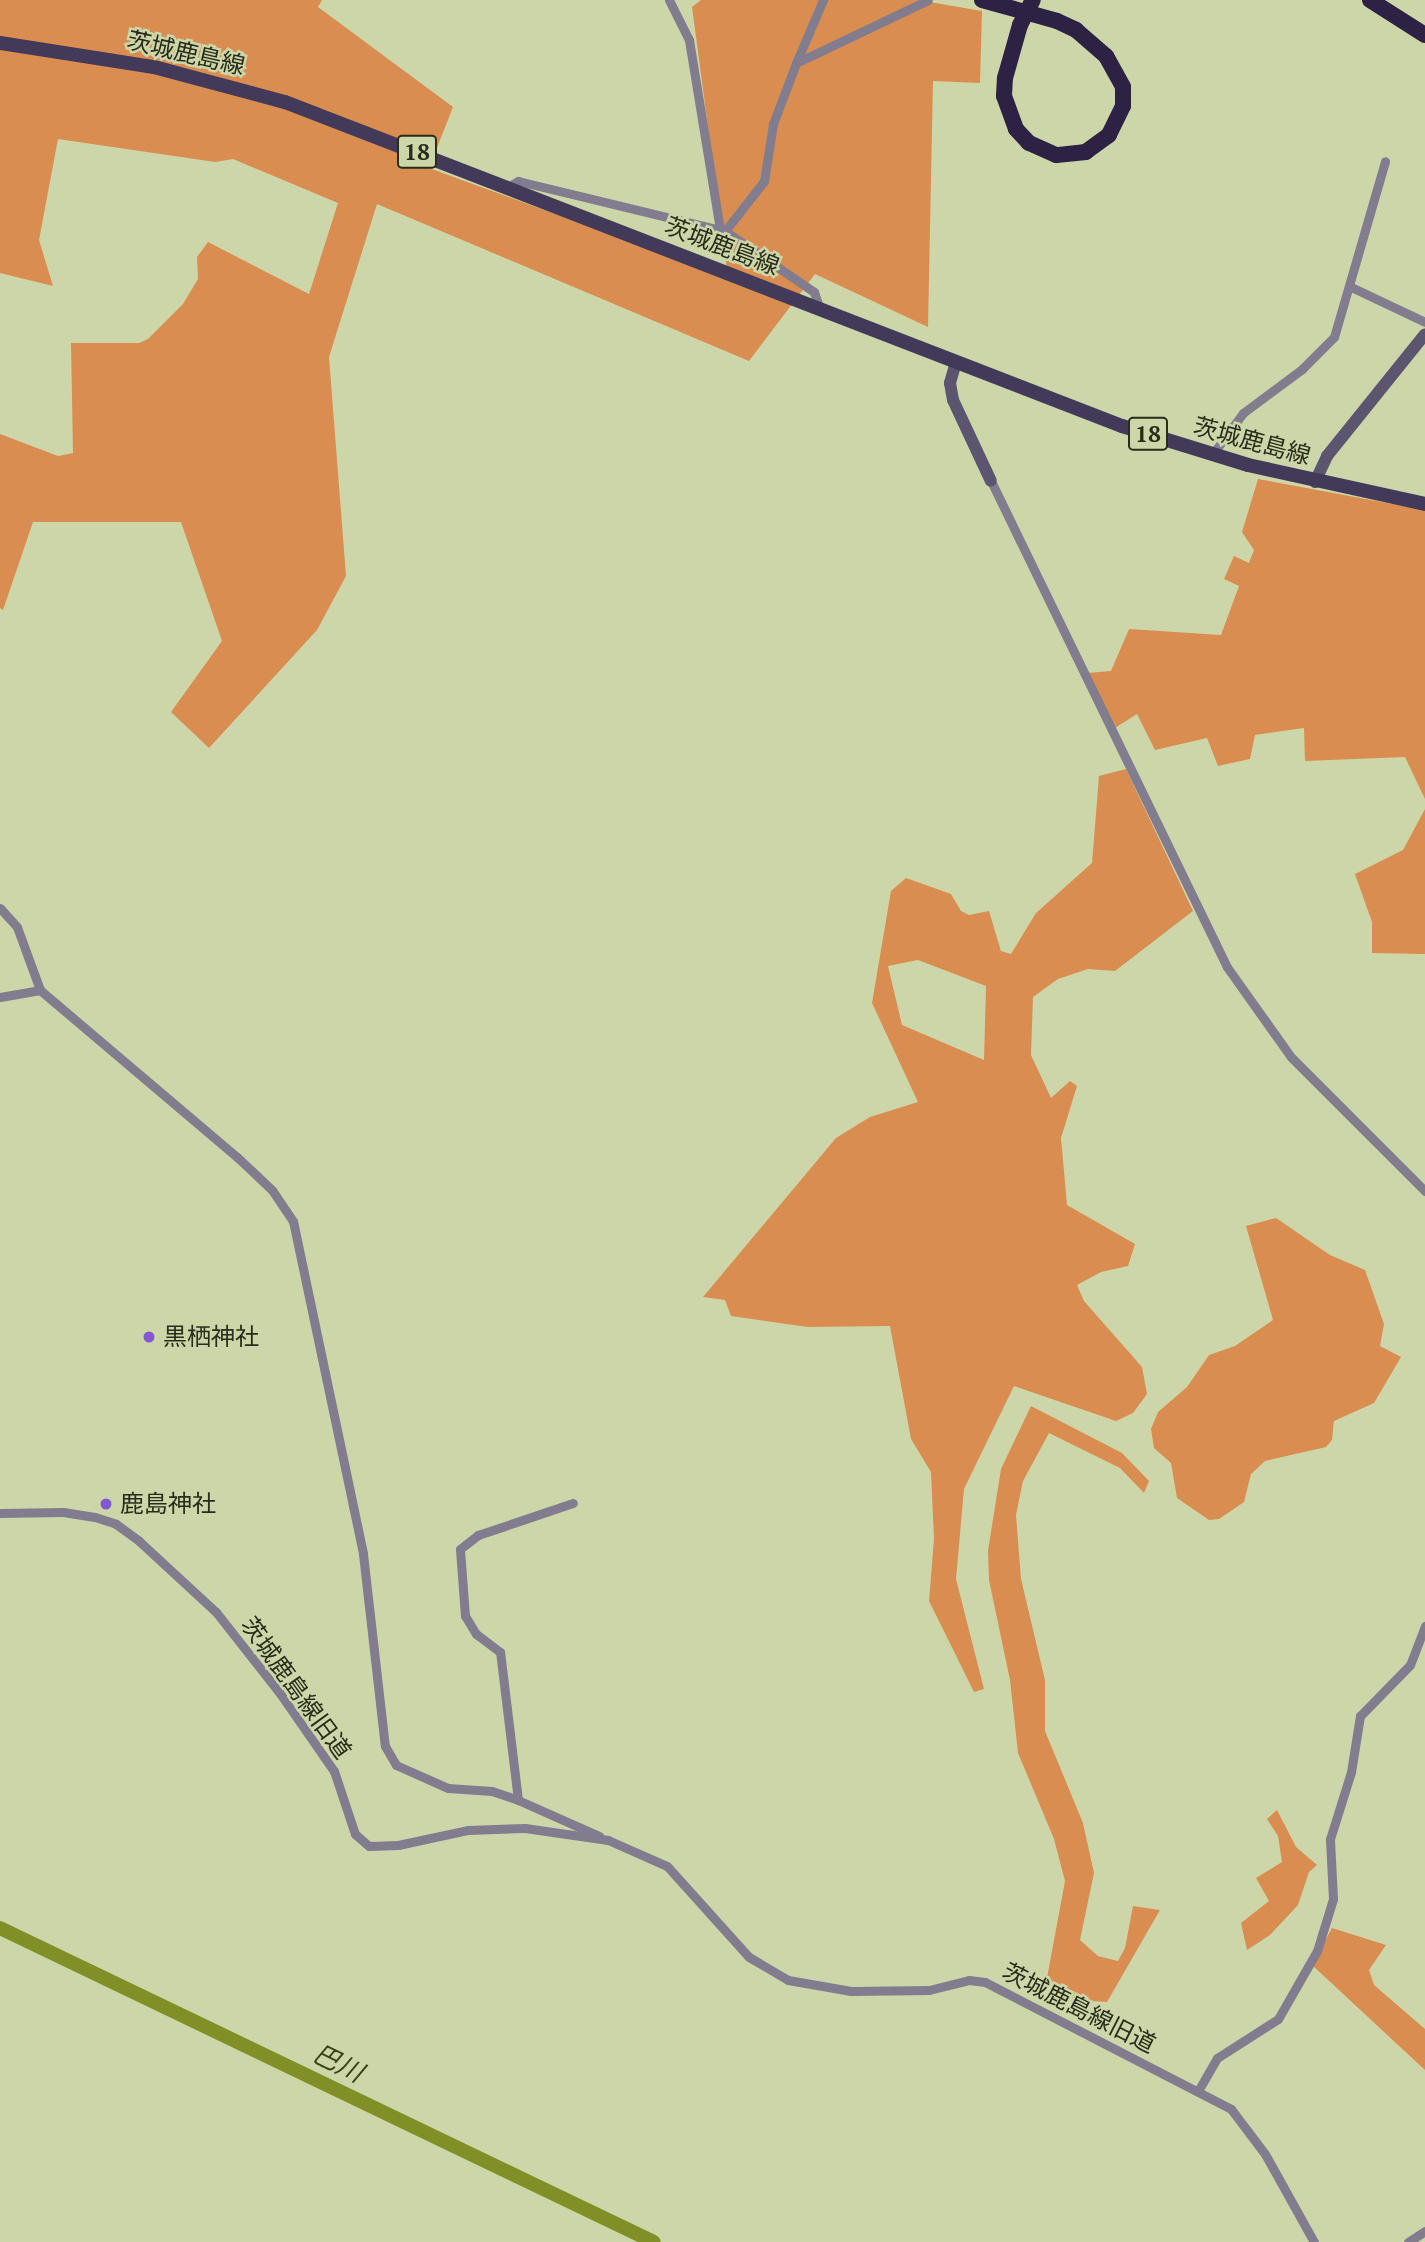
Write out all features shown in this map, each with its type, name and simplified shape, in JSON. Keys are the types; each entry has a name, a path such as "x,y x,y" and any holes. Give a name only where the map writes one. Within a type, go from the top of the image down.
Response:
{"highway":[{"path":"982,0 1057,21 1076,30 1106,56 1123,87 1123,106 1109,135 1086,152 1056,155 1029,143 1016,129 1006,104 1005,78 1020,26 1032,0"},
{"path":"1370,0 1425,35"},
{"path":"1379,0 1407,23"}],"main road":[{"name":"茨城鹿島線","path":"0,44 206,79 285,102 956,362 1212,455 1315,482 1425,504"},
{"path":"1315,482 1327,456 1425,334"},
{"path":"956,362 950,383 953,400 991,481"}],"street":[{"path":"669,0 689,40 722,231"},
{"path":"722,231 764,181 773,124 823,0"},
{"path":"796,63 928,0"},
{"path":"1212,455 1243,413 1302,369 1334,337 1385,161"},
{"path":"508,187 518,181 722,231 814,292 820,309"},
{"path":"1349,286 1425,322"},
{"path":"991,481 1227,967 1291,1057 1425,1191"},
{"path":"0,908 17,927 40,990 237,1157 272,1191 293,1220 363,1554 385,1746 396,1765 448,1788 492,1791 518,1800 608,1840"},
{"path":"0,997 40,990"},
{"path":"518,1800 500,1652 476,1634 465,1616 460,1549 478,1535 573,1503"},
{"name":"茨城鹿島線旧道","path":"0,1513 63,1512 95,1517 116,1524 139,1541 216,1612 279,1692 334,1771 355,1834 369,1846 467,1830 525,1828 608,1840 667,1866 749,1957 788,1980 851,1991 929,1990 978,1980 1231,2109 1251,2133 1314,2242"},
{"path":"1198,2091 1217,2059 1278,2019 1317,1951 1334,1899 1332,1830 1351,1772 1360,1716 1410,1665 1425,1626"},
{"path":"1408,2242 1425,2231"}],"shaded area":[{"path":"0,0 322,0 318,7 453,107 429,168 728,277 692,7 701,0 918,0 982,11 980,83 933,81 928,327 815,274 749,361 377,204 329,357 346,576 317,630 209,748 171,712 222,641 181,522 33,522 3,610 0,608 0,434 58,456 73,453 71,343 139,343 148,339 183,304 198,279 197,257 208,242 309,294 338,203 233,159 215,162 58,139 39,240 53,286 0,273"},
{"path":"1258,479 1425,510 1425,799 1405,757 1305,761 1304,728 1255,735 1250,759 1218,766 1207,738 1155,750 1137,714 1115,728 1087,673 1111,671 1129,629 1221,635 1239,586 1224,579 1234,556 1249,563 1254,550 1242,532"},
{"path":"1126,769 1193,911 1115,971 1088,969 1058,979 1033,997 1031,1055 1051,1098 1070,1081 1077,1086 1061,1138 1067,1205 1135,1244 1128,1266 1101,1272 1077,1285 1084,1301 1142,1367 1147,1394 1133,1413 1116,1421 1014,1386 964,1489 956,1579 984,1689 974,1692 929,1601 934,1539 931,1472 911,1439 890,1326 808,1327 731,1316 725,1300 703,1297 836,1138 870,1117 918,1102 872,1003 891,891 906,878 951,894 961,911 969,915 989,911 1001,951 1011,954 1036,913 1092,863 1099,776","holes":["918,960 986,986 984,1060 902,1025 888,966"]},
{"path":"1425,809 1425,954 1372,953 1372,922 1355,874 1403,850"},
{"path":"1276,1218 1330,1255 1365,1270 1384,1324 1380,1346 1401,1357 1374,1403 1334,1421 1332,1440 1326,1447 1265,1461 1251,1474 1244,1502 1219,1519 1209,1520 1177,1498 1171,1463 1154,1448 1151,1429 1158,1412 1187,1387 1209,1355 1235,1346 1273,1320 1246,1226"},
{"path":"1031,1406 1122,1453 1149,1481 1144,1493 1120,1468 1049,1433 1023,1481 1016,1515 1021,1579 1045,1680 1045,1731 1083,1823 1094,1873 1080,1940 1098,1956 1118,1961 1125,1948 1133,1906 1160,1910 1107,2002 1077,2000 1060,1992 1047,1978 1065,1881 1054,1839 1018,1753 1010,1680 989,1580 988,1551 1001,1469"},
{"path":"1277,1810 1296,1847 1317,1865 1309,1872 1298,1905 1270,1935 1247,1950 1241,1923 1269,1901 1256,1878 1282,1862 1278,1836 1267,1819"},
{"path":"1332,1928 1386,1945 1369,1970 1374,1985 1425,2029 1425,2070 1312,1965"}],"waterway":[{"name":"巴川","path":"0,1928 654,2242"}],"place":[{"name":"黒栖神社","path":"149,1337"},
{"name":"鹿島神社","path":"106,1504"}]}
